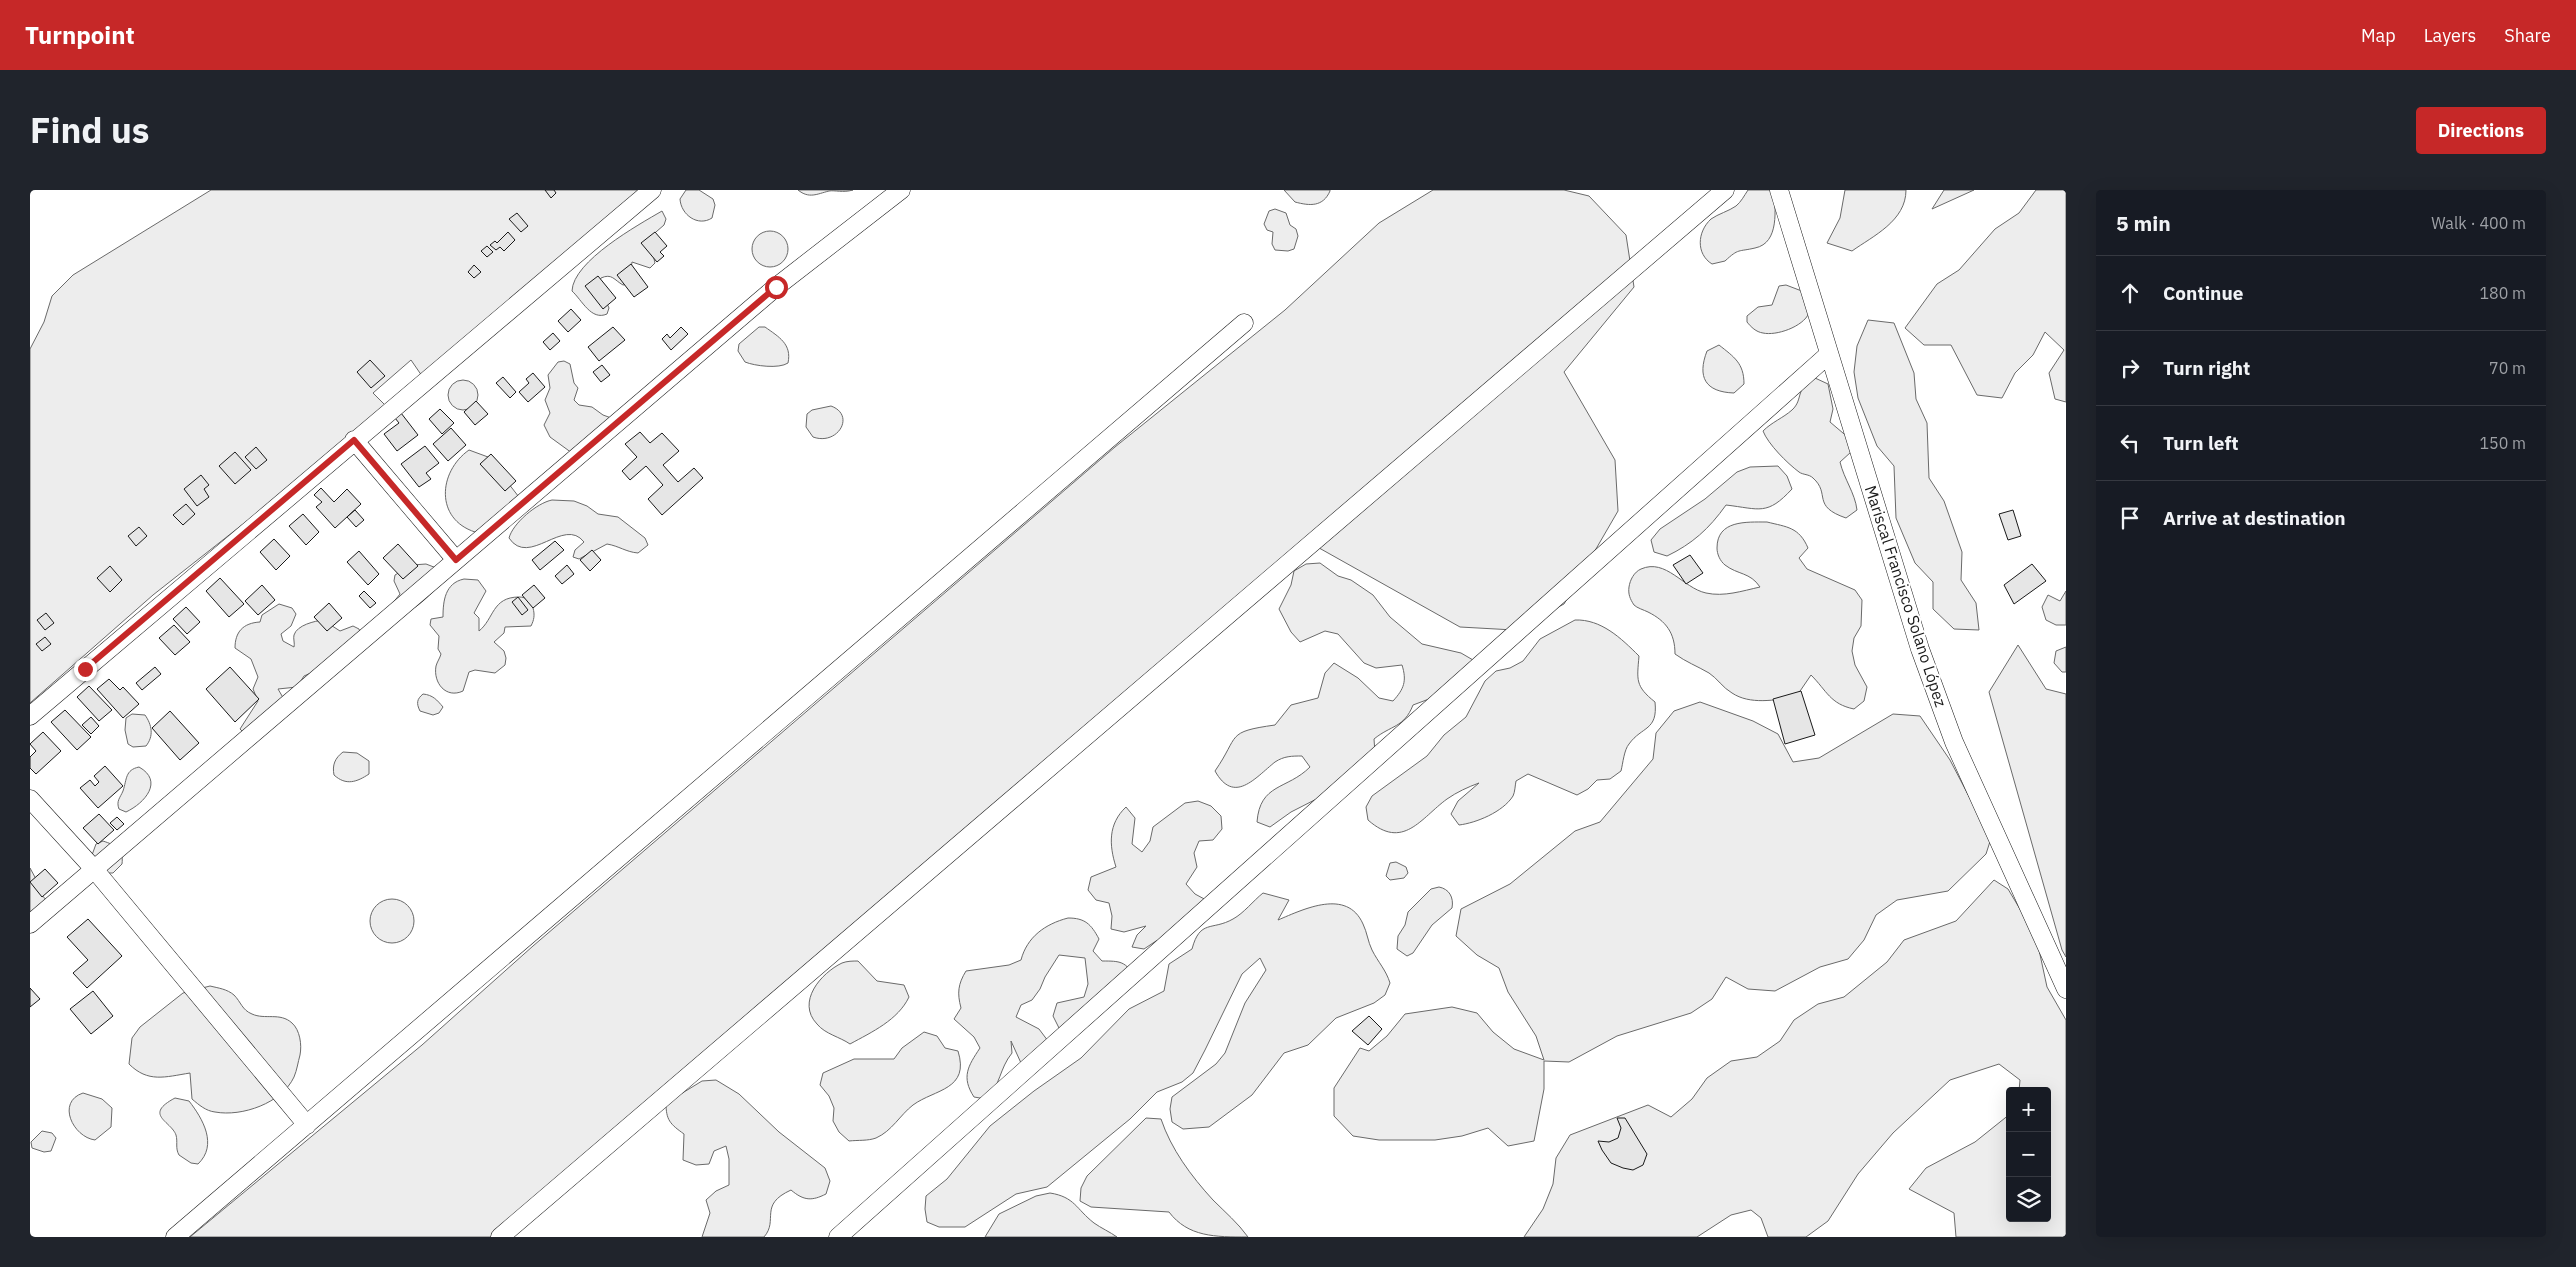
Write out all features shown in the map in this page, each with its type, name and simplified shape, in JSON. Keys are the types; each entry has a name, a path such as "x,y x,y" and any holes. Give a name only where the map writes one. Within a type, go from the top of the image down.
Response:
{"street":[{"path":"30,716 354,440 652,190"},
{"path":"30,924 776,287 900,190"},
{"path":"500,1237 1725,190"},
{"name":"Mariscal Francisco Solano López","path":"1780,190 1920,649 1951,733 2066,989"},
{"path":"175,1237 1244,323"},
{"path":"838,1237 1829,354"},
{"path":"354,440 456,560"},
{"path":"30,799 94,869 307,1125"}],"shaded area":[{"path":"211,190 654,190 422,376 411,360 373,393 389,409 153,595 30,703 30,349 44,322 52,296 73,275"},
{"path":"686,190 699,190 713,199 715,205 712,218 701,221 696,220 683,210 680,199"},
{"path":"798,190 853,190 829,191 809,195"},
{"path":"1284,190 1330,191 1320,203 1306,204 1295,202"},
{"path":"1433,190 1564,190 1589,196 1626,235 1634,287 1564,372 1615,460 1618,511 1564,604 1514,630 1460,627 1312,544 501,1237 190,1237 422,1045 533,946 1115,447 1285,310 1379,223"},
{"path":"1748,190 1774,190 1775,215 1769,239 1763,245 1739,251 1725,261 1712,264 1703,255 1701,249 1700,243 1703,230 1711,219 1738,204"},
{"path":"1845,190 1906,190 1905,201 1894,219 1852,251 1827,243 1840,218"},
{"path":"1944,190 1974,190 1932,209"},
{"path":"2036,190 2066,190 2066,402 2055,399 2049,373 2064,350 2045,332 2033,355 2015,373 2002,398 1977,395 1951,345 1924,345 1905,328 1937,284 1959,270 1995,229 2019,213"},
{"path":"1275,209 1286,213 1290,225 1296,229 1298,236 1294,249 1288,251 1275,250 1272,244 1273,232 1267,230 1264,224 1269,211"},
{"path":"662,211 666,219 664,225 649,238 655,263 650,268 632,262 629,284 623,285 608,276 601,278 598,283 609,308 607,314 596,315 572,291 575,280 583,268 608,245"},
{"path":"770,231 777,232 783,236 787,242 787,256 783,262 777,266 770,267 763,266 757,262 753,256 752,249 753,242 757,236 763,232"},
{"path":"1786,285 1807,293 1810,309 1806,318 1782,332 1768,334 1754,329 1747,322 1747,316 1758,307 1772,305 1779,286"},
{"path":"1868,320 1894,323 1914,373 1916,399 1927,423 1929,478 1944,501 1962,552 1961,580 1976,603 1979,630 1954,629 1933,609 1933,582 1915,563 1896,518 1894,466 1877,446 1858,398 1854,372 1857,346"},
{"path":"759,327 765,327 783,342 788,351 788,363 779,366 767,366 745,362 738,351 739,344"},
{"path":"1719,345 1734,357 1744,377 1744,384 1734,393 1716,390 1706,381 1704,375 1704,360 1707,351"},
{"path":"564,361 570,364 574,383 578,388 574,400 579,405 592,407 603,415 614,419 572,453 550,437 544,425 550,413 545,400 550,388 548,375 558,362"},
{"path":"1815,378 1828,384 1833,409 1830,422 1850,439 1851,452 1840,462 1857,510 1846,518 1829,509 1823,500 1818,484 1811,477 1799,472 1784,458 1769,442 1763,431 1796,406 1804,386"},
{"path":"463,380 474,384 478,395 474,406 463,410 452,406 448,395 452,384"},
{"path":"831,406 838,410 842,416 841,428 830,437 822,439 813,437 806,427 807,414 812,410"},
{"path":"469,450 488,457 522,501 475,532 462,526 453,517 447,506 445,494 451,470"},
{"path":"1778,466 1787,476 1792,489 1776,503 1762,509 1726,505 1706,529 1692,541 1667,556 1654,552 1651,540 1660,529 1705,499 1737,472 1750,467"},
{"path":"552,500 574,501 587,506 598,514 618,517 645,538 648,545 638,553 607,544 579,559 573,557 575,550 584,542 576,536 557,537 526,548 517,546 509,538 515,526 533,509"},
{"path":"1750,522 1767,522 1792,529 1801,536 1808,548 1799,558 1807,569 1855,590 1862,600 1861,626 1854,638 1852,651 1855,665 1867,687 1864,701 1854,709 1839,704 1811,675 1796,697 1763,701 1739,697 1729,691 1709,673 1675,654 1675,647 1668,628 1660,619 1635,606 1630,599 1629,587 1633,576 1639,570 1650,567 1666,570 1690,586 1706,593 1726,594 1760,587 1748,576 1725,565 1719,557 1717,548 1718,539 1727,527"},
{"path":"1320,563 1338,576 1351,580 1373,595 1390,617 1422,644 1461,653 1473,660 1437,696 1413,705 1406,718 1374,739 1375,753 1338,788 1291,812 1270,827 1257,822 1263,800 1276,788 1292,780 1310,767 1302,756 1285,757 1275,762 1245,785 1230,786 1222,781 1215,771 1236,737 1248,730 1275,725 1291,705 1318,698 1325,673 1334,663 1358,678 1379,698 1393,701 1400,693 1404,684 1402,665 1376,668 1364,663 1338,634 1325,631 1300,642 1291,632 1279,609 1291,585 1294,571 1306,564"},
{"path":"426,564 439,569 440,583 424,600 404,613 392,604 400,594 394,581 395,575 412,565"},
{"path":"464,579 478,580 486,591 474,613 479,618 479,631 494,609 510,598 522,597 528,600 533,608 534,617 531,626 505,627 504,633 494,642 504,651 505,665 495,673 475,670 469,672 463,691 451,693 442,688 437,678 436,666 441,654 438,649 439,636 430,625 431,619 443,617 446,593 453,584"},
{"path":"2066,591 2066,625 2056,625 2046,620 2042,607 2048,595 2060,601"},
{"path":"279,604 292,608 296,614 291,626 281,634 283,641 294,647 294,636 299,629 307,624 323,620 340,631 353,626 359,629 361,635 336,655 329,657 322,668 304,676 297,687 278,689 285,701 245,734 240,729 258,701 253,689 258,677 251,659 235,648 235,642 241,629 249,624 260,622 262,615"},
{"path":"1575,620 1602,626 1618,636 1639,656 1639,682 1648,696 1655,702 1652,723 1634,738 1627,747 1621,771 1610,779 1597,780 1588,789 1577,795 1528,774 1516,781 1513,796 1503,807 1489,816 1466,824 1459,825 1451,814 1458,801 1479,783 1451,796 1420,822 1402,832 1380,829 1368,820 1366,807 1372,796 1427,756 1444,735 1466,717 1485,681 1496,671 1510,668 1523,661 1540,639"},
{"path":"2018,645 2046,689 2066,694 2066,957 2062,950 1989,692"},
{"path":"2066,647 2066,672 2062,672 2054,663 2056,651"},
{"path":"423,694 437,700 443,707 439,713 433,715 420,711 418,701"},
{"path":"1700,702 1753,721 1778,734 1793,762 1819,758 1893,714 1920,716 1950,760 1975,808 1994,829 1986,854 1948,891 1897,900 1876,915 1864,940 1848,959 1820,967 1775,991 1748,989 1726,977 1712,999 1691,1013 1617,1036 1569,1062 1544,1061 1544,1089 1534,1141 1508,1146 1488,1128 1462,1136 1435,1140 1379,1140 1353,1136 1334,1116 1334,1088 1360,1048 1369,1051 1387,1036 1405,1014 1452,1007 1477,1013 1493,1032 1514,1049 1544,1060 1536,1036 1508,992 1499,968 1477,955 1456,936 1461,909 1510,884 1575,831 1600,822 1653,759 1656,733 1674,711"},
{"path":"132,714 145,715 149,723 151,734 146,746 133,747 128,744 125,730 126,718"},
{"path":"343,752 357,753 369,761 369,774 352,782 343,781 334,775 333,768 335,762"},
{"path":"139,767 150,779 151,785 140,803 126,812 119,809 118,802 129,773 134,768"},
{"path":"1198,801 1211,806 1221,816 1222,829 1213,840 1199,841 1194,853 1197,867 1186,884 1195,894 1208,901 1213,914 1204,923 1181,937 1156,941 1144,949 1132,947 1137,935 1146,926 1124,932 1111,929 1112,916 1109,903 1096,900 1088,890 1091,877 1116,867 1111,843 1116,820 1126,807 1135,818 1132,844 1142,852 1150,841 1153,827 1185,803"},
{"path":"103,841 118,848 122,855 122,864 113,873 105,873 92,855 96,844"},
{"path":"1396,862 1406,867 1408,873 1404,878 1390,880 1386,876 1390,863"},
{"path":"30,868 36,879 39,892 49,903 30,932"},
{"path":"1994,880 2008,889 2036,936 2047,987 2066,1020 2066,1237 1956,1237 1954,1213 1909,1189 1926,1168 1975,1142 2006,1117 2006,1222 2051,1222 2051,1087 2019,1087 2020,1080 1999,1064 1950,1080 1893,1133 1858,1174 1828,1221 1806,1237 1768,1237 1761,1218 1751,1210 1731,1215 1697,1237 1524,1237 1543,1209 1553,1184 1556,1158 1570,1135 1648,1105 1671,1117 1692,1099 1707,1078 1731,1061 1757,1057 1780,1041 1794,1020 1818,1004 1844,997 1887,962 1904,940 1956,921"},
{"path":"1439,887 1450,894 1452,908 1432,925 1413,953 1407,956 1397,949 1398,936 1405,925 1408,912 1431,889"},
{"path":"1263,893 1289,900 1278,920 1324,904 1336,904 1347,907 1356,913 1363,924 1369,944 1390,983 1385,995 1374,1003 1336,1018 1308,1045 1284,1053 1252,1095 1209,1127 1183,1129 1172,1122 1170,1109 1172,1097 1216,1064 1225,1053 1245,1003 1266,970 1260,958 1242,974 1193,1073 1182,1082 1157,1092 1130,1119 1047,1187 1016,1194 965,1227 939,1227 927,1222 926,1196 947,1179 990,1126 1034,1091 1081,1058 1129,1009 1164,991 1169,964 1192,949 1195,940 1203,929 1226,923 1233,919"},
{"path":"392,899 404,903 410,909 414,921 410,933 404,939 392,943 380,939 374,933 370,921 374,909 380,903"},
{"path":"1068,918 1079,919 1093,929 1099,939 1093,951 1102,961 1122,963 1129,968 1135,978 1073,1028 1059,1028 1053,1016 1057,1003 1084,997 1088,984 1085,958 1059,955 1040,989 1032,1000 1021,1005 1016,1017 1039,1029 1048,1041 1021,1063 1011,1041 1012,1053 995,1088 986,1099 974,1097 967,1077 969,1066 980,1048 974,1037 954,1019 961,1008 959,989 963,976 966,971 1009,965 1021,960 1032,938 1052,924"},
{"path":"858,961 877,981 904,985 909,997 891,1019 850,1044 820,1027 811,1015 809,1007 814,989 826,974 842,963"},
{"path":"210,986 231,993 244,1008 257,1016 283,1018 295,1026 300,1038 301,1051 297,1069 288,1086 271,1101 249,1110 226,1113 212,1111 192,1099 190,1073 165,1077 150,1076 136,1070 129,1064 132,1038 140,1027 183,993"},
{"path":"924,1032 937,1036 945,1048 958,1051 959,1074 955,1081 948,1087 913,1105 882,1135 870,1140 849,1141 839,1132 833,1121 834,1108 829,1096 820,1085 823,1073 854,1059 894,1059 902,1048"},
{"path":"716,1080 739,1094 779,1132 825,1168 830,1181 826,1194 816,1198 804,1198 791,1190 775,1201 772,1207 770,1225 764,1237 702,1237 710,1213 706,1200 716,1191 729,1185 729,1159 726,1146 714,1151 709,1164 696,1165 683,1160 684,1134 670,1121 666,1103 702,1081"},
{"path":"83,1093 102,1099 112,1108 111,1127 95,1140 80,1133 71,1119 70,1104 75,1097"},
{"path":"175,1098 189,1101 199,1116 206,1132 208,1140 207,1149 204,1157 198,1164 191,1163 179,1155 176,1135 160,1113 166,1104"},
{"path":"1146,1118 1161,1119 1170,1141 1190,1172 1248,1237 1224,1237 1203,1234 1185,1226 1169,1212 1091,1207 1080,1201 1081,1188 1087,1176"},
{"path":"42,1131 52,1133 56,1138 51,1151 44,1152 32,1148 31,1142"},
{"path":"1050,1193 1065,1197 1094,1223 1117,1237 985,1237 999,1214 1036,1196"}],"building":[{"path":"545,190 554,190 556,193 551,198"},
{"path":"517,213 528,226 521,232 509,219"},
{"path":"508,232 515,240 504,251 500,247 496,250 490,245 495,241 497,243"},
{"path":"655,232 667,246 660,252 664,256 657,262 641,243"},
{"path":"487,246 493,252 487,257 481,251"},
{"path":"631,264 648,287 634,297 617,275"},
{"path":"474,265 481,272 474,278 468,272"},
{"path":"598,276 616,298 603,309 585,286"},
{"path":"571,309 581,320 568,332 558,321"},
{"path":"613,327 625,340 599,361 588,347"},
{"path":"681,327 688,334 671,350 662,339 667,334 670,338"},
{"path":"553,333 560,341 550,350 543,342"},
{"path":"370,360 385,376 371,388 357,372"},
{"path":"602,365 610,375 601,382 593,372"},
{"path":"533,373 545,387 528,402 519,392 529,383 526,379"},
{"path":"503,377 516,392 510,398 496,383"},
{"path":"476,401 488,414 475,425 464,412"},
{"path":"440,409 454,423 442,434 429,419"},
{"path":"401,413 418,435 397,451 384,434 399,423 395,418"},
{"path":"451,428 466,445 448,461 433,444"},
{"path":"640,432 650,443 662,433 679,451 663,465 678,482 694,468 703,478 662,515 648,499 663,485 646,466 630,480 622,471 637,457 625,444"},
{"path":"425,446 439,463 426,473 431,479 419,487 401,464"},
{"path":"256,447 267,460 256,469 245,457"},
{"path":"235,452 251,470 235,484 219,466"},
{"path":"491,454 516,481 505,491 480,464"},
{"path":"201,475 209,485 204,489 209,497 197,506 184,489"},
{"path":"321,488 334,502 347,489 361,504 335,528 316,507 322,502 314,495"},
{"path":"186,504 195,514 183,525 173,515"},
{"path":"355,510 364,520 356,527 347,517"},
{"path":"2013,510 2021,536 2008,540 1999,514"},
{"path":"303,514 319,532 306,545 289,526"},
{"path":"139,527 147,536 136,546 128,536"},
{"path":"274,539 290,556 276,570 260,552"},
{"path":"555,541 564,550 540,570 532,560"},
{"path":"398,544 418,566 403,579 383,558"},
{"path":"592,550 601,560 590,571 580,560"},
{"path":"359,551 379,574 368,585 347,562"},
{"path":"1690,555 1703,573 1686,584 1673,565"},
{"path":"2032,564 2046,581 2014,604 2004,585"},
{"path":"567,565 574,574 562,584 555,576"},
{"path":"110,566 122,580 110,592 97,578"},
{"path":"220,578 244,604 229,617 206,591"},
{"path":"262,585 275,600 258,615 245,601"},
{"path":"534,585 545,598 533,608 522,595"},
{"path":"364,591 376,603 370,608 359,596"},
{"path":"518,597 528,610 522,615 512,602"},
{"path":"329,603 342,618 327,631 314,617"},
{"path":"186,607 200,622 187,634 173,619"},
{"path":"46,613 54,623 45,630 37,620"},
{"path":"174,625 190,642 175,655 159,638"},
{"path":"45,637 51,644 42,651 36,644"},
{"path":"155,667 161,674 142,690 136,683"},
{"path":"230,667 259,699 235,722 206,689"},
{"path":"109,679 120,690 123,687 139,704 123,718 97,689"},
{"path":"89,686 112,710 99,721 77,697"},
{"path":"1801,691 1815,735 1785,744 1773,699"},
{"path":"65,710 91,737 77,750 51,722"},
{"path":"170,711 199,743 180,760 152,728"},
{"path":"91,717 99,726 91,734 82,725"},
{"path":"43,732 61,751 36,774 30,768 30,757 36,751 30,744"},
{"path":"105,766 123,786 98,808 80,788 90,780 95,786 99,782 94,776"},
{"path":"99,814 114,830 98,844 83,828"},
{"path":"117,817 124,824 117,830 110,823"},
{"path":"45,869 58,883 42,897 30,882"},
{"path":"88,919 122,956 87,988 73,973 88,960 67,937"},
{"path":"30,988 40,999 30,1007"},
{"path":"93,991 113,1016 91,1034 70,1009"},
{"path":"1369,1016 1382,1029 1368,1045 1352,1031"},
{"path":"1617,1118 1625,1118 1647,1154 1643,1165 1633,1170 1611,1163 1598,1141 1609,1142 1618,1138 1621,1128"}],"route":[{"path":"85,669 354,440 456,560 776,287"}]}
